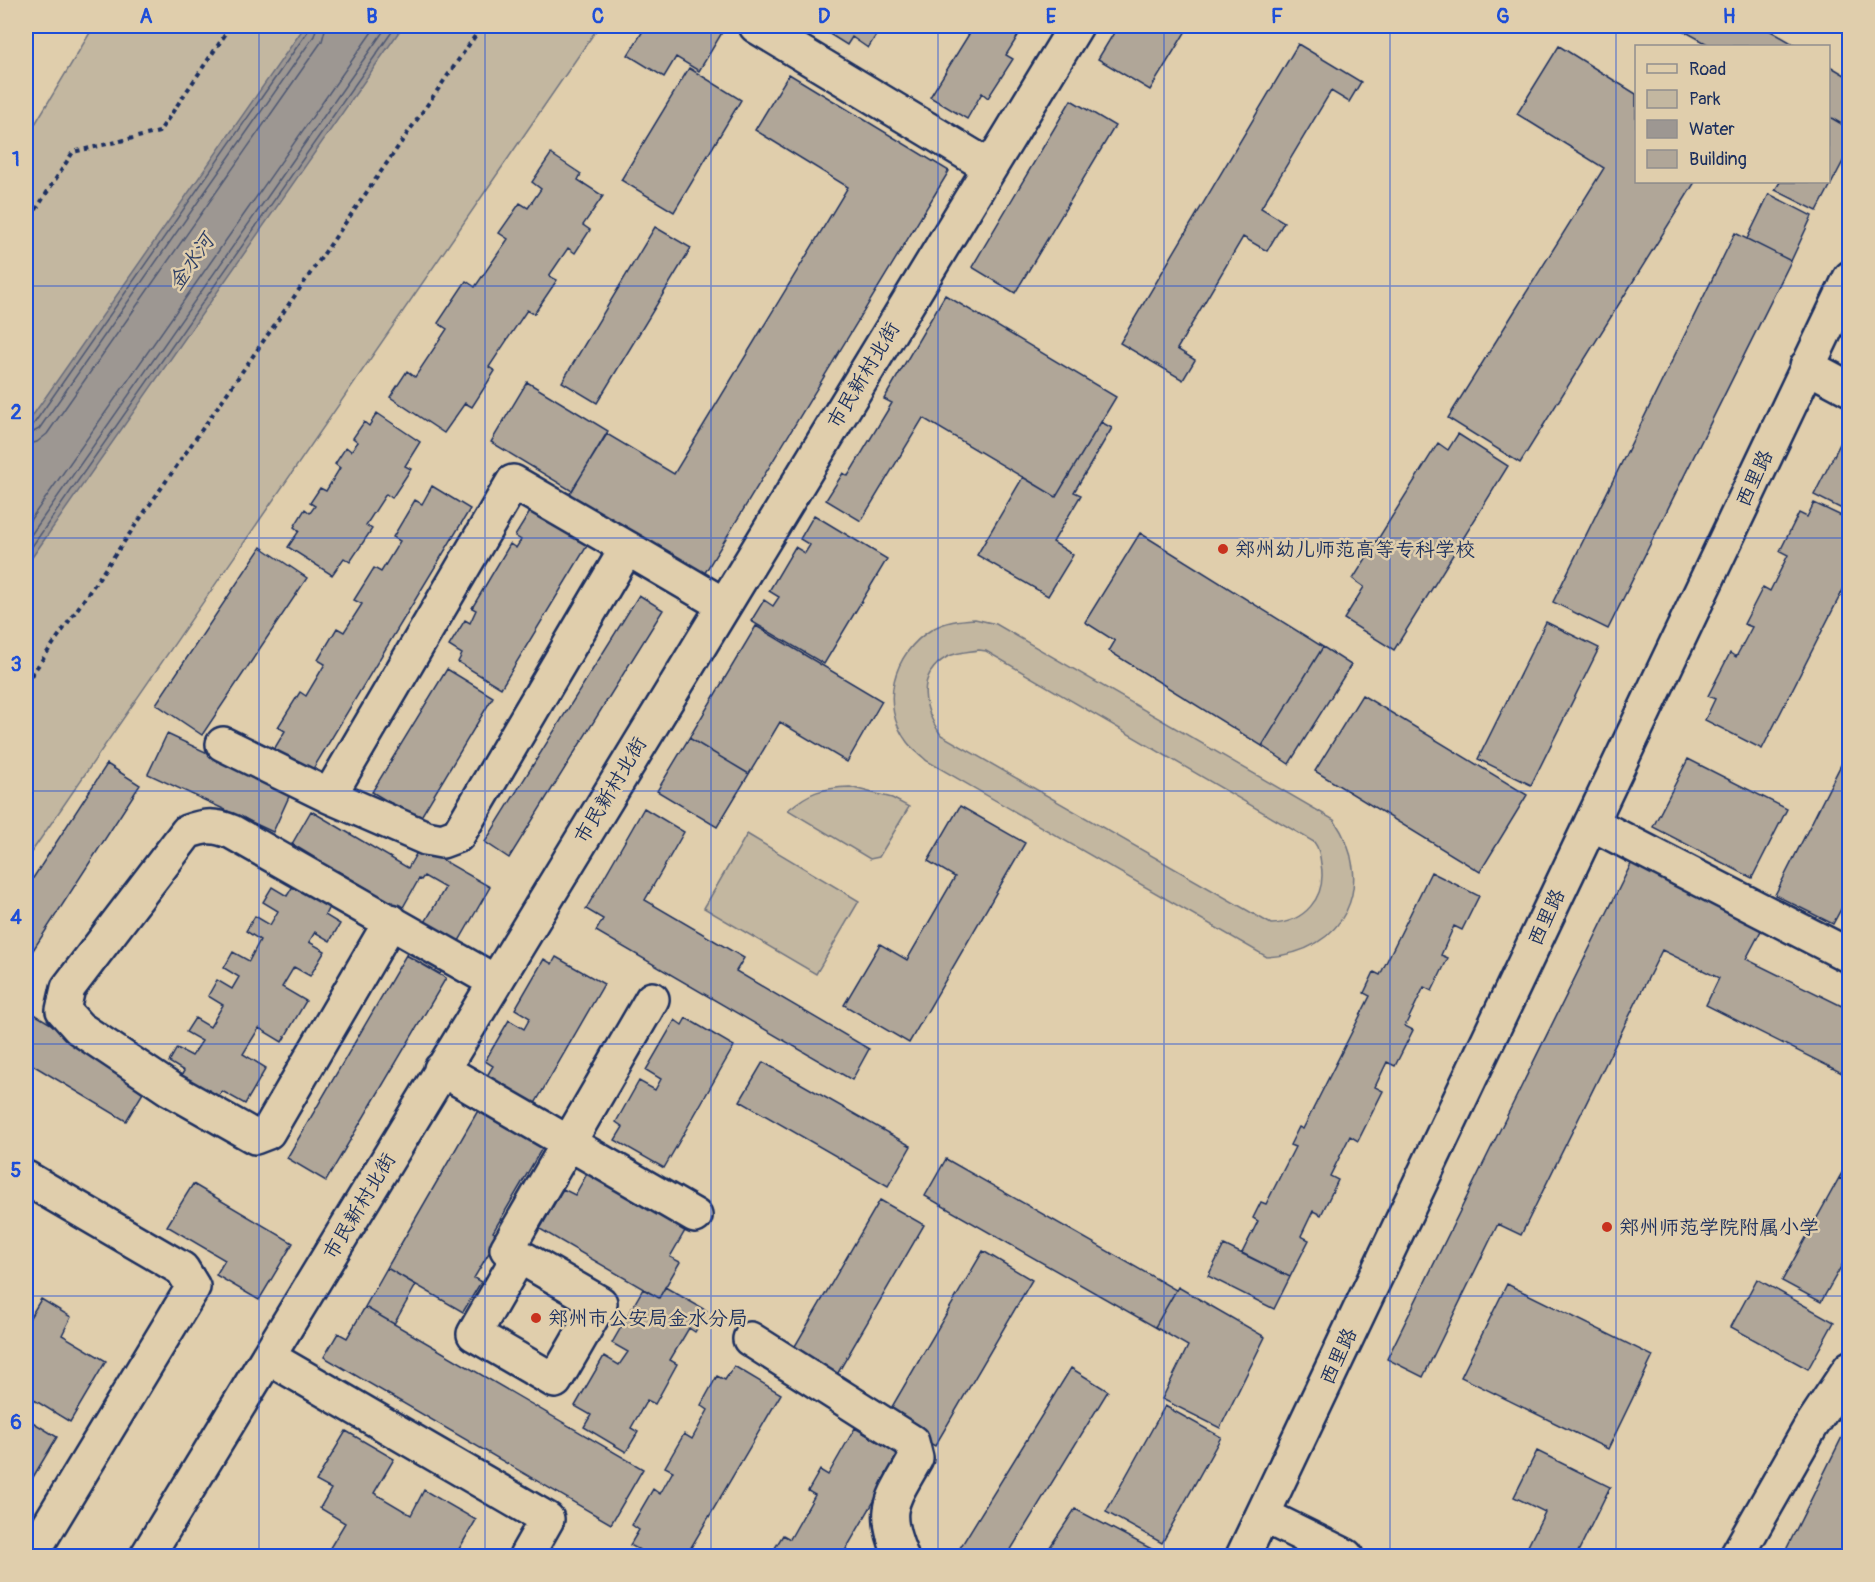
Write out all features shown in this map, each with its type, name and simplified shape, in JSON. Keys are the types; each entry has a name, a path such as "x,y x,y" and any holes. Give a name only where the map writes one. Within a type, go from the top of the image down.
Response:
{"street":[{"path":"756,26 990,166"},
{"name":"市民新村北街","path":"147,1557 494,981 1076,26"},
{"name":"西里路","path":"1243,1557 1850,278"},
{"path":"1807,366 1850,389"},
{"path":"329,796 513,482 724,605"},
{"path":"223,744 329,796 426,838 442,841 458,835 627,548"},
{"path":"1590,823 1850,956"},
{"path":"391,921 268,1132 255,1137 170,1089 79,1028 63,1010 68,988 187,832 204,825 218,826 232,832 391,921 494,981"},
{"path":"519,1256 507,1249 652,999"},
{"path":"441,1069 695,1216"},
{"path":"26,1178 182,1269 193,1287 37,1545 26,1545"},
{"path":"750,1339 912,1442 916,1458 891,1503 890,1530 901,1557"},
{"path":"268,1357 547,1519 526,1557"},
{"path":"1737,1557 1810,1428 1850,1368"},
{"path":"1263,1515 1346,1557"}],"path":[{"path":"26,225 73,152 159,132 231,26"},
{"path":"26,683 482,26"}],"green space":[{"path":"94,26 599,26 26,860 26,139"},
{"path":"975,619 996,624 1334,820 1347,844 1353,868 1353,890 1346,911 1334,929 1317,943 1294,953 1267,957 927,761 909,745 898,728 892,696 899,666 907,652 931,630 953,622","holes":["986,651 1314,842 1320,855 1322,876 1317,898 1311,906 1294,919 1271,924 941,735 930,715 925,694 930,674 937,665 951,655"]},
{"path":"850,787 892,798 909,807 879,857 870,859 788,810 816,792"},
{"path":"747,834 859,901 816,974 704,908"}],"water":[{"name":"金水河","path":"305,26 403,26 26,566 26,425"}],"building":[{"path":"646,26 726,26 699,71 676,57 664,77 628,55"},
{"path":"822,26 882,26 868,48 852,37 847,45 820,28"},
{"path":"974,26 1024,26 1006,55 1013,59 988,98 982,93 967,119 930,97"},
{"path":"1118,26 1189,26 1150,90 1098,59"},
{"path":"1675,26 1762,26 1795,45 1709,45"},
{"path":"1298,44 1361,82 1349,102 1331,91 1261,208 1284,222 1267,251 1243,237 1177,349 1195,360 1183,380 1120,343"},
{"path":"1559,46 1635,93 1635,183 1694,183 1520,463 1448,418 1604,168 1517,114"},
{"path":"1830,66 1850,78 1850,129 1830,117"},
{"path":"689,68 741,100 674,212 621,180"},
{"path":"789,74 949,171 703,576 569,495 607,434 674,474 848,187 755,130"},
{"path":"1071,100 1115,126 1015,293 972,267"},
{"path":"1830,117 1850,129 1850,148 1817,211 1775,190 1779,183 1830,183"},
{"path":"551,154 581,174 578,180 603,196 583,225 590,230 575,253 568,248 549,276 557,280 534,314 527,310 489,367 495,371 472,407 465,403 444,433 390,397 407,371 415,377 447,329 438,323 466,281 475,287 508,239 499,233 520,203 528,208 541,189 532,182"},
{"path":"1769,194 1812,216 1791,261 1747,239"},
{"path":"655,227 691,248 597,403 562,382"},
{"path":"1735,233 1791,261 1608,629 1553,602"},
{"path":"945,295 1116,397 1056,497 923,418 861,521 826,500 843,473 848,476 892,403 884,399"},
{"path":"527,382 608,431 572,491 491,442"},
{"path":"377,413 420,442 405,466 411,469 392,498 386,494 366,525 372,529 350,562 344,558 332,575 288,547 299,531 294,527 305,509 310,513 315,506 310,503 320,488 326,491 340,468 335,464 346,447 351,451 358,442 353,438 364,422 369,426"},
{"path":"1101,422 1112,428 1074,492 1081,495 1053,542 1073,555 1048,596 977,555 1023,477 1056,497"},
{"path":"1850,424 1850,513 1814,495"},
{"path":"1458,434 1508,466 1394,650 1344,619 1364,587 1353,579 1438,443 1448,450"},
{"path":"432,486 470,509 310,774 273,751 285,731 278,727 300,692 306,696 325,664 318,660 337,628 344,632 362,604 354,600 374,568 381,572 400,541 393,537 415,500 422,504"},
{"path":"1814,503 1850,520 1850,576 1762,749 1705,720 1715,699 1708,696 1730,653 1736,657 1752,627 1744,624 1763,587 1770,591 1788,555 1780,551 1799,513 1807,517"},
{"path":"533,507 590,541 501,688 458,662 462,654 449,646 465,620 470,623 476,610 472,608 510,544 516,548 521,540 515,536"},
{"path":"814,515 887,559 824,664 751,621 764,600 773,606 779,597 769,591 795,547 805,553 810,545 800,539"},
{"path":"1140,533 1323,647 1262,746 1109,651 1115,641 1085,622"},
{"path":"261,547 307,578 202,735 156,704"},
{"path":"639,595 663,610 509,858 485,842"},
{"path":"1546,622 1599,648 1531,785 1478,759"},
{"path":"756,626 882,701 847,762 780,722 749,774 689,738"},
{"path":"1323,647 1351,665 1289,764 1262,746"},
{"path":"447,669 493,697 419,820 372,792"},
{"path":"1362,695 1527,795 1480,872 1315,771"},
{"path":"167,734 291,792 273,832 148,774"},
{"path":"689,738 749,774 717,827 657,791"},
{"path":"1850,747 1850,892 1833,924 1775,895"},
{"path":"1688,759 1787,809 1752,878 1653,827"},
{"path":"107,764 140,785 26,961 26,889"},
{"path":"960,806 1025,843 909,1043 844,1005 880,944 907,960 955,877 928,861"},
{"path":"644,808 684,832 645,900 744,958 736,971 869,1049 852,1080 596,931 603,919 586,909"},
{"path":"311,811 408,868 420,847 490,887 440,974 406,955 445,888 424,876 421,880 419,879 402,909 389,902 385,908 366,896 370,890 338,871 335,877 314,864 317,859 292,844"},
{"path":"1633,860 1764,925 1746,959 1850,1010 1850,1063 1844,1074 1706,1005 1719,978 1662,950 1521,1235 1498,1224 1423,1377 1387,1359"},
{"path":"1431,872 1479,896 1462,930 1454,926 1441,955 1448,958 1432,991 1424,987 1405,1026 1413,1030 1395,1066 1387,1062 1375,1087 1383,1091 1358,1141 1350,1136 1330,1176 1338,1180 1321,1215 1313,1211 1301,1236 1309,1240 1290,1277 1242,1253 1258,1221 1253,1218 1261,1202 1266,1204 1295,1147 1290,1145 1299,1127 1303,1129 1370,996 1364,993 1374,972 1380,975"},
{"path":"293,886 329,907 325,915 340,924 330,941 315,932 309,942 325,951 310,976 294,967 282,987 306,1001 282,1042 259,1028 243,1054 266,1068 245,1104 222,1091 214,1103 178,1081 184,1071 169,1062 177,1048 192,1056 202,1041 186,1032 195,1018 210,1027 223,1005 208,996 217,980 232,989 239,977 224,968 233,952 249,961 260,940 246,931 255,916 270,925 278,911 263,902 272,887 287,896"},
{"path":"406,955 446,978 326,1181 287,1158"},
{"path":"556,957 604,984 533,1107 485,1079 493,1066 485,1061 509,1020 524,1029 530,1018 515,1009 544,959 552,964"},
{"path":"26,1009 149,1083 126,1121 26,1061"},
{"path":"686,1018 734,1046 664,1168 615,1140 623,1127 616,1122 639,1081 655,1090 661,1079 646,1070 675,1020 682,1025"},
{"path":"763,1062 911,1146 888,1186 740,1101"},
{"path":"480,1107 544,1145 493,1232 499,1236 474,1278 481,1282 463,1312 387,1268"},
{"path":"946,1159 1176,1290 1155,1327 925,1196"},
{"path":"1850,1159 1850,1183 1839,1178"},
{"path":"588,1172 686,1229 670,1257 680,1262 659,1298 540,1229 563,1189 575,1195"},
{"path":"1839,1178 1850,1183 1850,1251 1821,1302 1782,1281"},
{"path":"193,1184 293,1243 259,1300 216,1275 225,1260 167,1226"},
{"path":"880,1200 924,1225 835,1378 791,1353"},
{"path":"1224,1245 1290,1277 1274,1309 1208,1276"},
{"path":"983,1251 1032,1280 935,1446 886,1417"},
{"path":"387,1268 416,1285 394,1324 365,1307"},
{"path":"1757,1279 1834,1322 1808,1369 1731,1327"},
{"path":"1507,1284 1653,1356 1608,1449 1461,1377"},
{"path":"665,1287 707,1311 695,1332 689,1328 670,1360 677,1364 655,1404 647,1400 631,1428 638,1432 626,1452 584,1427 591,1415 575,1406 604,1356 619,1365 628,1352 612,1343 643,1289 659,1298"},
{"path":"1178,1287 1265,1337 1220,1428 1162,1399 1188,1346 1155,1327"},
{"path":"41,1299 71,1317 62,1335 106,1361 70,1422 26,1395 26,1324"},
{"path":"365,1307 643,1469 611,1524 324,1357 338,1333 347,1338"},
{"path":"734,1366 781,1394 686,1556 651,1556 630,1545 639,1530 632,1525 653,1489 660,1494 673,1471 665,1467 684,1434 692,1439 708,1410 701,1405 717,1376 725,1380"},
{"path":"1071,1368 1108,1391 1007,1556 955,1556"},
{"path":"1165,1406 1221,1437 1162,1543 1106,1512"},
{"path":"26,1418 57,1437 26,1489"},
{"path":"1850,1426 1850,1556 1783,1556 1843,1435"},
{"path":"855,1428 901,1455 842,1556 770,1556 783,1535 790,1539 815,1495 808,1491 820,1470 828,1475"},
{"path":"346,1431 394,1459 374,1493 411,1515 424,1490 476,1520 455,1556 325,1556 345,1523 320,1508 331,1489 316,1481"},
{"path":"1537,1451 1610,1487 1576,1556 1523,1556 1545,1512 1514,1497"},
{"path":"1075,1509 1165,1556 1044,1556"}],"place":[{"name":"郑州幼儿师范高等专科学校","path":"1223,549"},
{"name":"郑州师范学院附属小学","path":"1607,1227"},
{"name":"郑州市公安局金水分局","path":"536,1318"}]}
